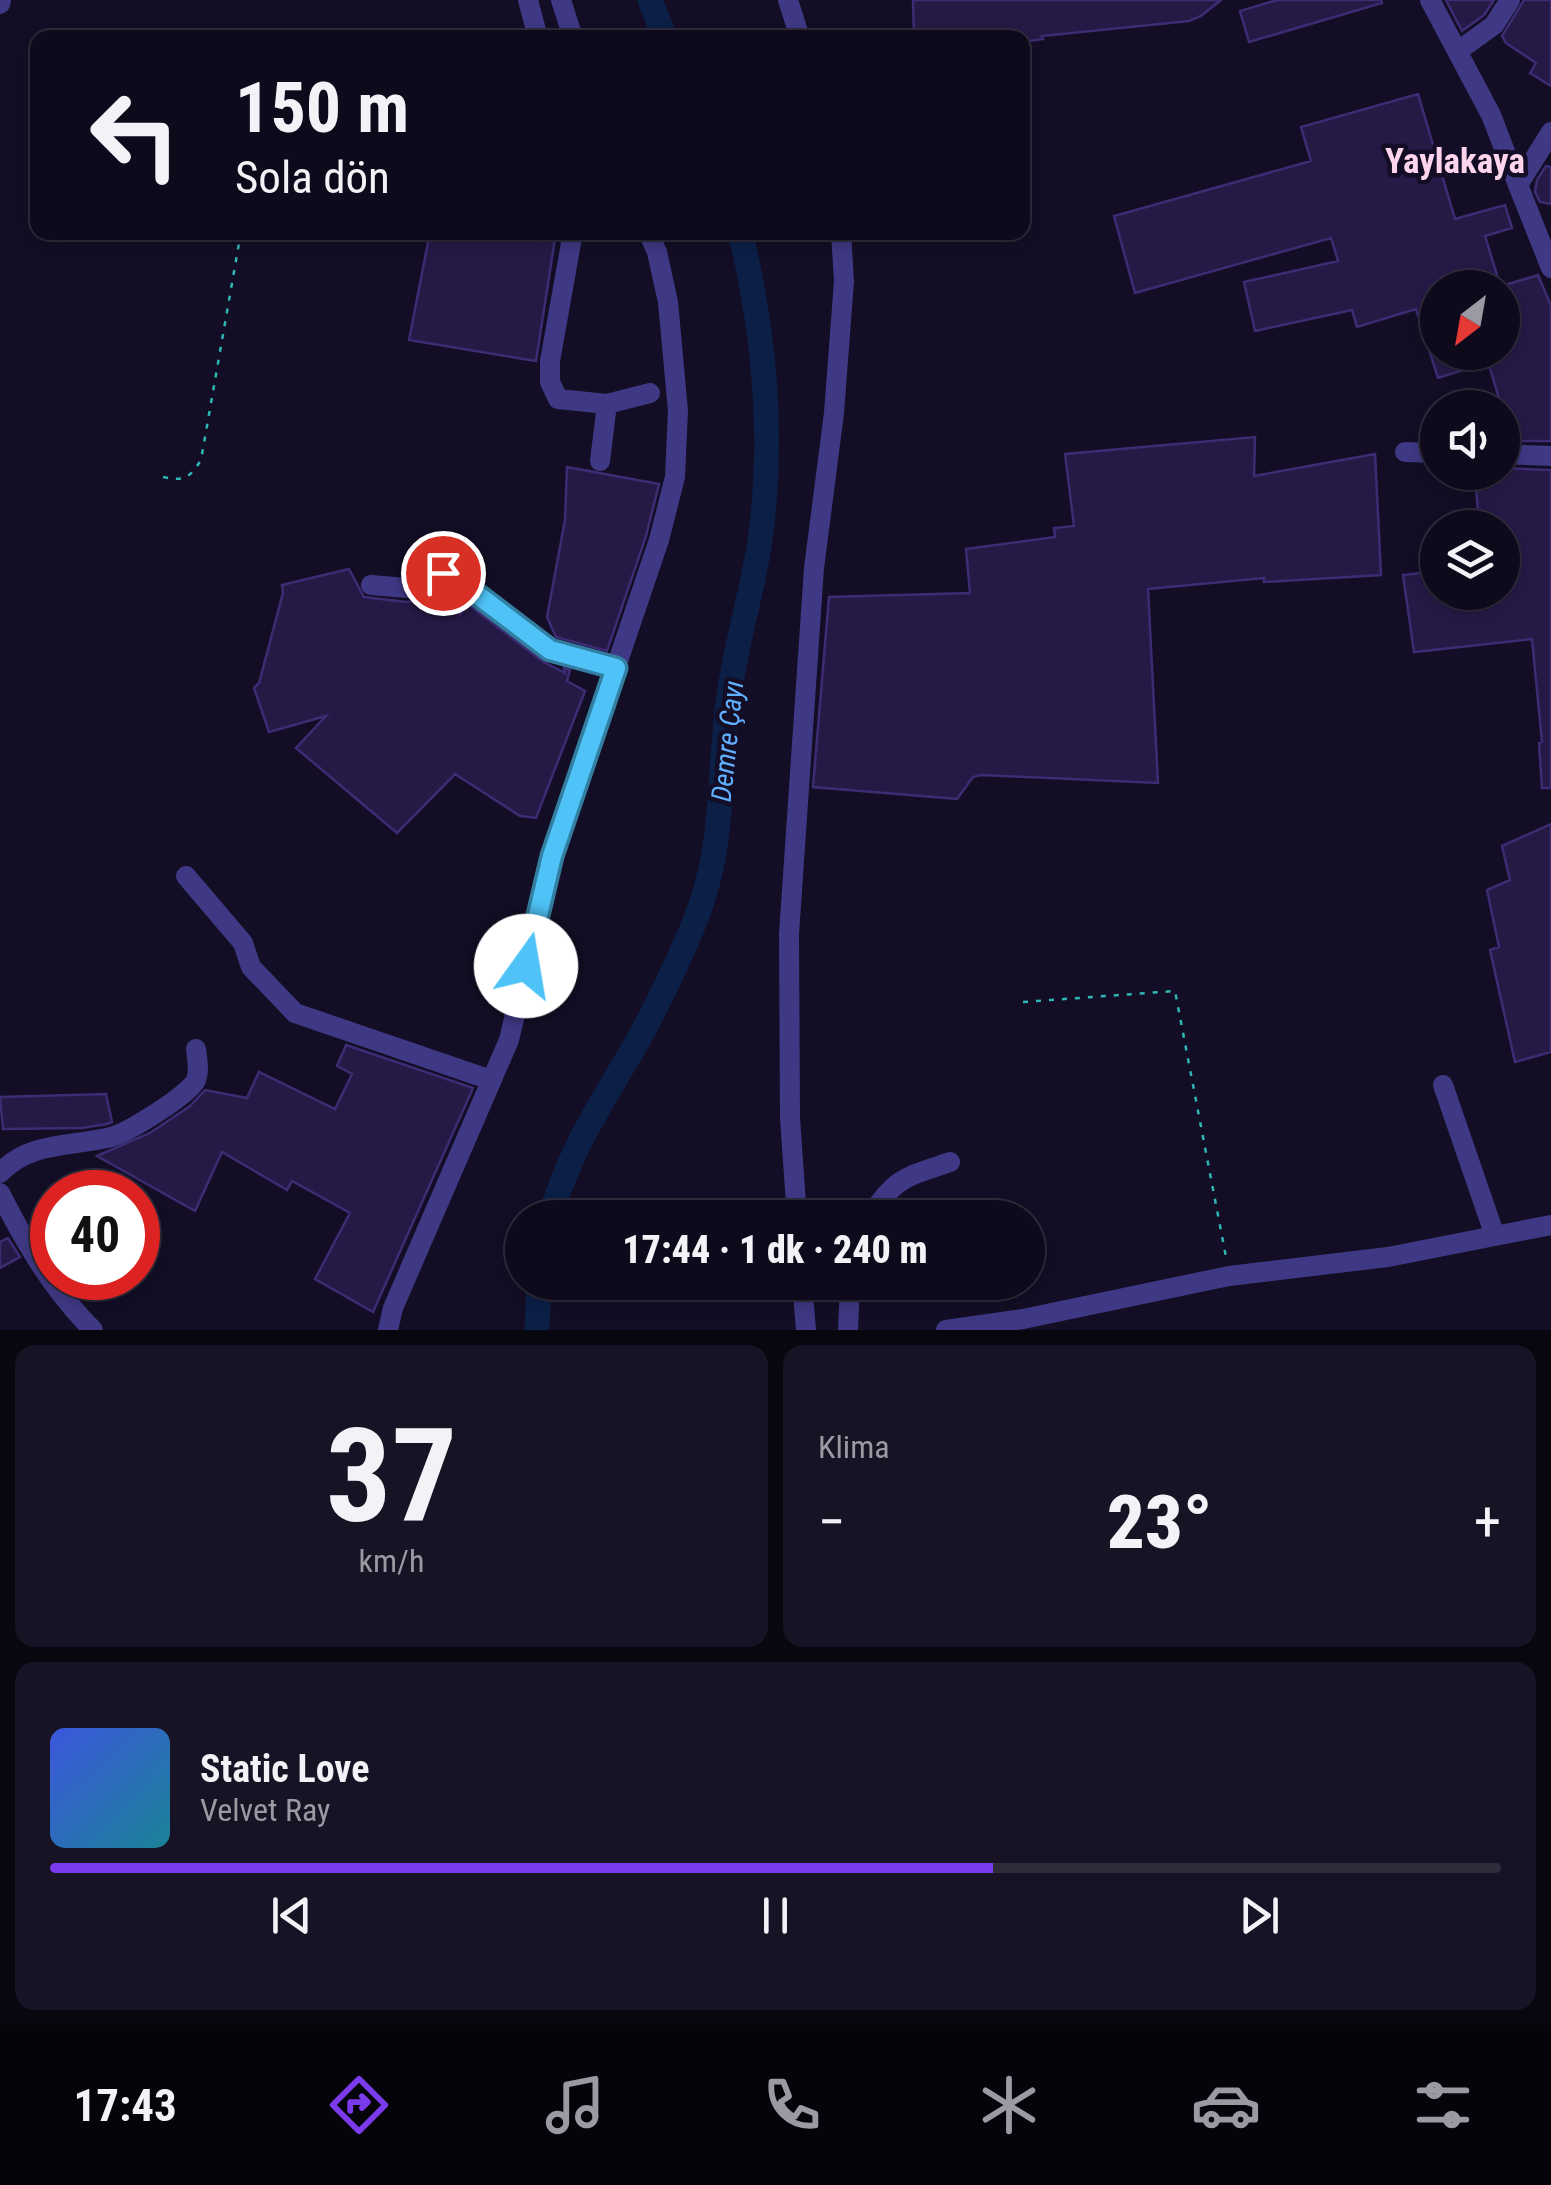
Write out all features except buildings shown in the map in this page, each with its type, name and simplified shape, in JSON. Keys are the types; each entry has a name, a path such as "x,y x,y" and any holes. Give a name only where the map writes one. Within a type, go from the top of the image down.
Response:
{"street":[{"path":"528,0 536,30"},
{"path":"561,0 570,30"},
{"path":"788,0 797,30"},
{"path":"1430,0 1490,115 1551,268"},
{"path":"1458,50 1494,26 1510,0"},
{"path":"1518,185 1551,132"},
{"path":"572,240 550,361 550,382 558,399 607,404 650,393"},
{"path":"388,1330 393,1308 509,1040 552,856 660,540 675,477 678,411 668,302 652,240"},
{"path":"796,1200 790,1118 790,934 814,568 836,394 844,281 841,240"},
{"path":"600,461 607,404"},
{"path":"1404,452 1420,452"},
{"path":"1520,455 1551,456"},
{"path":"370,584 407,588 443,573 453,576 550,650 616,668"},
{"path":"186,876 243,943 251,967 295,1013 492,1080"},
{"path":"0,1173 39,1148 114,1136 172,1102 190,1090 197,1078 196,1049"},
{"path":"1443,1085 1495,1236"},
{"path":"880,1200 903,1178 950,1162"},
{"path":"0,1193 34,1259 92,1330"},
{"path":"946,1330 1024,1319 1229,1276 1388,1257 1551,1225"},
{"path":"804,1300 806,1330"},
{"path":"848,1330 849,1300"}],"path":[{"path":"163,477 181,480 191,476 200,460 241,240"},
{"path":"1023,1002 1175,990 1229,1276"}],"waterway":[{"name":"Demre Çayı","path":"650,0 662,30"},
{"name":"Demre Çayı","path":"556,1200 577,1147 673,971 704,897 711,869 731,683 760,540 766,463 761,347 742,240"},
{"name":"Demre Çayı","path":"537,1330 538,1300"}],"district":[{"name":"Yaylakaya","path":"1455,161"}],"route":[{"path":"443,573 453,576 550,650 616,668 552,856 526,966"}]}
